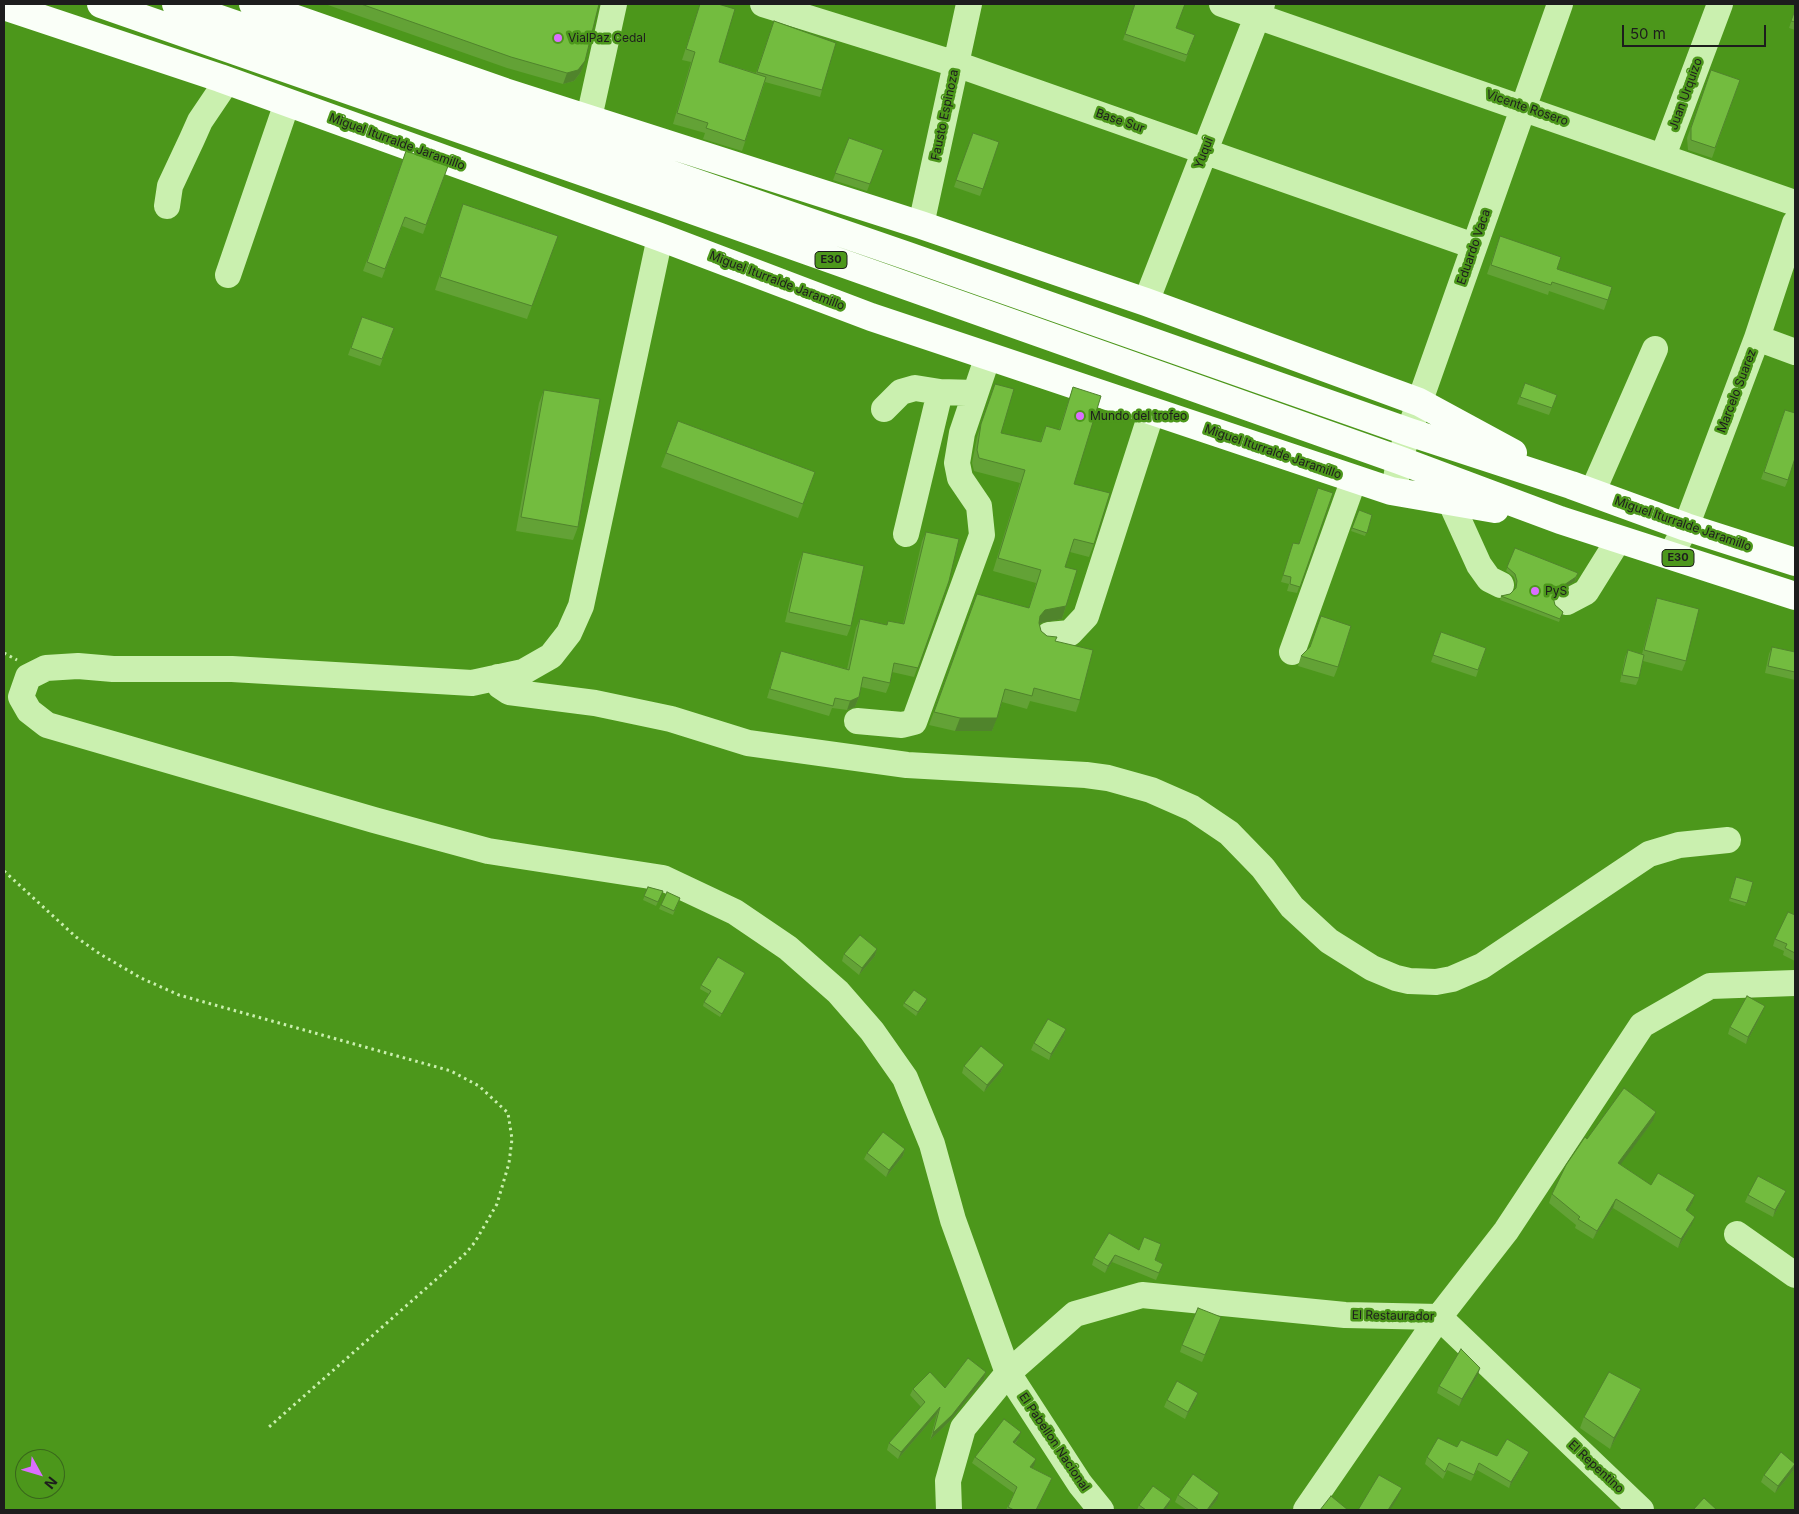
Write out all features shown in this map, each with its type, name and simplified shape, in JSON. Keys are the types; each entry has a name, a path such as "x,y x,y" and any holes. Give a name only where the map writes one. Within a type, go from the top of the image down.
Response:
{"main road":[{"name":"Miguel Iturralde Jaramillo","path":"101,4 1399,460 1560,520 1795,596"},
{"name":"Miguel Iturralde Jaramillo","path":"176,4 908,256 1409,432 1582,489 1686,527 1795,562"},
{"name":"Miguel Iturralde Jaramillo","path":"253,4 505,92 921,225 1146,302 1419,402 1582,489"},
{"name":"Miguel Iturralde Jaramillo","path":"4,6 227,81 660,237 871,317 1354,479 1394,492 1560,520"}],"street":[{"path":"590,118 614,4"},
{"name":"Base Sur","path":"763,4 956,64 1474,246"},
{"name":"Fausto Espinoza","path":"921,225 970,4"},
{"name":"Vicente Rosero","path":"1222,4 1260,10 1523,107 1795,203"},
{"name":"Eduardo Vaca","path":"1394,492 1399,460 1560,4"},
{"name":"Juan Urquizo","path":"1663,156 1720,4"},
{"name":"Yuqui","path":"1146,302 1260,10"},
{"path":"167,206 170,186 196,130 227,81"},
{"path":"228,275 287,103"},
{"name":"Marcelo Suarez","path":"1670,556 1686,527 1757,338 1795,223"},
{"name":"El Pabellon Nacional","path":"660,237 581,606 569,633 551,656 523,672 462,682 416,681 309,672 232,669 113,669 78,666 46,668 28,676 21,696 29,711 47,725 84,737 488,851 663,878 735,912 788,948 838,992 872,1030 905,1078 932,1144 953,1220 1008,1373 1080,1484 1101,1510"},
{"path":"1757,338 1795,352"},
{"path":"1582,489 1655,349"},
{"path":"857,721 902,726 914,722 982,535 979,506 960,478 958,463 962,433 988,356"},
{"path":"884,409 901,392 914,388 940,392 975,393"},
{"path":"906,534 940,392"},
{"path":"1049,635 1070,633 1086,616 1152,411"},
{"path":"1292,652 1354,479"},
{"path":"1450,501 1479,565 1489,578 1500,585"},
{"path":"1567,602 1586,592 1619,539"},
{"path":"498,677 500,686 509,692 595,703 671,719 748,743 908,765 1086,775 1108,778 1151,790 1192,808 1229,834 1263,868 1292,907 1329,941 1372,968 1409,981 1436,982 1452,979 1482,966 1649,854 1679,845 1728,840"},
{"name":"El Restaurador","path":"949,1510 948,1481 962,1428 1008,1373 1075,1314 1142,1295 1345,1315 1439,1317 1506,1231 1642,1025 1710,986 1795,983"},
{"path":"1737,1234 1795,1275"},
{"path":"1306,1510 1439,1317"},
{"name":"El Repentino","path":"1439,1317 1641,1510"}],"path":[{"path":"4,871 76,936 100,954 141,978 179,995 451,1071 479,1086 508,1114 512,1139 509,1163 487,1225 475,1242 466,1253 269,1427"}],"building":[{"path":"361,4 599,4 585,61 578,70 567,73 511,57"},
{"path":"700,4 718,4 735,9 719,62 766,77 745,141 706,128 708,123 677,113 695,52 686,49"},
{"path":"1135,4 1185,4 1176,28 1195,35 1187,55 1125,34"},
{"path":"1795,10 1795,22 1791,21"},
{"path":"774,21 836,43 822,90 757,72"},
{"path":"1711,70 1740,80 1715,148 1691,140 1691,128"},
{"path":"973,133 999,142 983,189 956,180"},
{"path":"849,138 883,150 870,184 835,173"},
{"path":"406,151 448,166 426,225 405,217 385,269 367,262"},
{"path":"463,204 558,236 532,306 440,277"},
{"path":"1500,236 1561,257 1557,269 1612,287 1608,300 1552,282 1551,285 1491,265"},
{"path":"362,317 394,328 382,359 351,348"},
{"path":"1525,383 1557,395 1552,408 1520,397"},
{"path":"995,384 1014,389 1001,433 1041,442 1046,426 1060,430 1073,387 1101,396 1074,484 1110,493 1094,544 1074,539 1065,567 1077,570 1066,606 1045,610 1040,616 1041,631 1047,636 1057,637 1055,641 1093,650 1080,700 1034,688 1032,696 1005,689 997,718 960,718 934,712 977,594 1029,608 1041,570 998,558 1025,470 979,458 977,450 981,424"},
{"path":"544,390 600,399 578,527 521,517"},
{"path":"1785,410 1795,413 1795,458 1788,480 1764,472"},
{"path":"678,421 815,472 803,504 666,453"},
{"path":"1318,488 1333,493 1300,587 1290,584 1291,577 1283,575 1293,543 1299,544"},
{"path":"1359,510 1372,515 1367,533 1352,528"},
{"path":"926,532 959,539 949,581 918,668 894,663 890,683 863,677 859,697 850,701 835,698 833,706 770,689 781,651 849,670 860,619 887,625 888,621 904,624"},
{"name":"PyS","path":"1515,548 1578,573 1576,577 1555,591 1553,597 1555,605 1563,612 1560,619 1501,596 1510,594 1516,588 1515,574 1507,567"},
{"path":"803,552 864,566 851,626 789,612"},
{"path":"1657,598 1699,609 1686,661 1644,650"},
{"path":"1321,616 1351,626 1338,667 1301,656 1310,647"},
{"path":"1441,632 1486,648 1478,670 1433,655"},
{"path":"1772,647 1795,652 1795,672 1768,666"},
{"path":"1628,650 1644,655 1639,678 1622,675"},
{"path":"1736,877 1753,882 1747,903 1730,898"},
{"path":"648,887 663,891 658,902 644,896"},
{"path":"667,892 680,898 674,911 661,905"},
{"path":"1788,912 1795,915 1795,953 1785,948 1787,944 1775,939"},
{"path":"860,935 877,949 862,968 844,954"},
{"path":"718,957 745,973 722,1014 704,1002 711,991 701,985"},
{"path":"914,990 927,999 918,1012 904,1003"},
{"path":"1747,996 1765,1006 1748,1037 1730,1027"},
{"path":"1048,1019 1066,1029 1051,1054 1034,1043"},
{"path":"981,1046 1004,1065 987,1085 964,1066"},
{"path":"1624,1088 1656,1112 1618,1163 1651,1185 1658,1173 1695,1195 1686,1210 1695,1217 1681,1239 1616,1199 1597,1231 1578,1219 1580,1217 1552,1194 1566,1165 1585,1137 1587,1139"},
{"path":"883,1132 905,1149 889,1170 867,1153"},
{"path":"1758,1176 1786,1191 1775,1210 1748,1195"},
{"path":"1109,1233 1139,1250 1144,1237 1161,1244 1155,1260 1163,1264 1159,1273 1115,1255 1108,1266 1094,1258"},
{"path":"1198,1308 1221,1317 1205,1355 1182,1345"},
{"path":"1461,1349 1480,1368 1462,1399 1439,1386"},
{"path":"968,1358 986,1372 952,1415 933,1433 940,1407 901,1452 889,1443 925,1402 913,1389 930,1372 945,1388"},
{"path":"1609,1372 1641,1389 1614,1438 1584,1417"},
{"path":"1177,1381 1198,1393 1188,1412 1167,1400"},
{"path":"1004,1419 1021,1432 1013,1442 1036,1459 1030,1467 1052,1478 1036,1510 1014,1510 1008,1507 1017,1487 975,1457"},
{"path":"1438,1438 1457,1447 1461,1440 1497,1456 1507,1439 1529,1452 1511,1482 1479,1463 1474,1475 1449,1463 1445,1472 1427,1457"},
{"path":"1781,1452 1795,1464 1778,1486 1764,1475"},
{"path":"1193,1474 1219,1493 1207,1510 1199,1510 1178,1495"},
{"path":"1379,1475 1402,1488 1388,1510 1358,1510"},
{"path":"1153,1486 1171,1499 1163,1510 1146,1510 1139,1505"},
{"path":"1331,1496 1348,1510 1320,1510"},
{"path":"1704,1498 1717,1510 1693,1510"}],"place":[{"name":"VialPaz Cedal","path":"558,38"},
{"name":"Mundo del trofeo","path":"1080,416"},
{"name":"PyS","path":"1535,591"}]}
